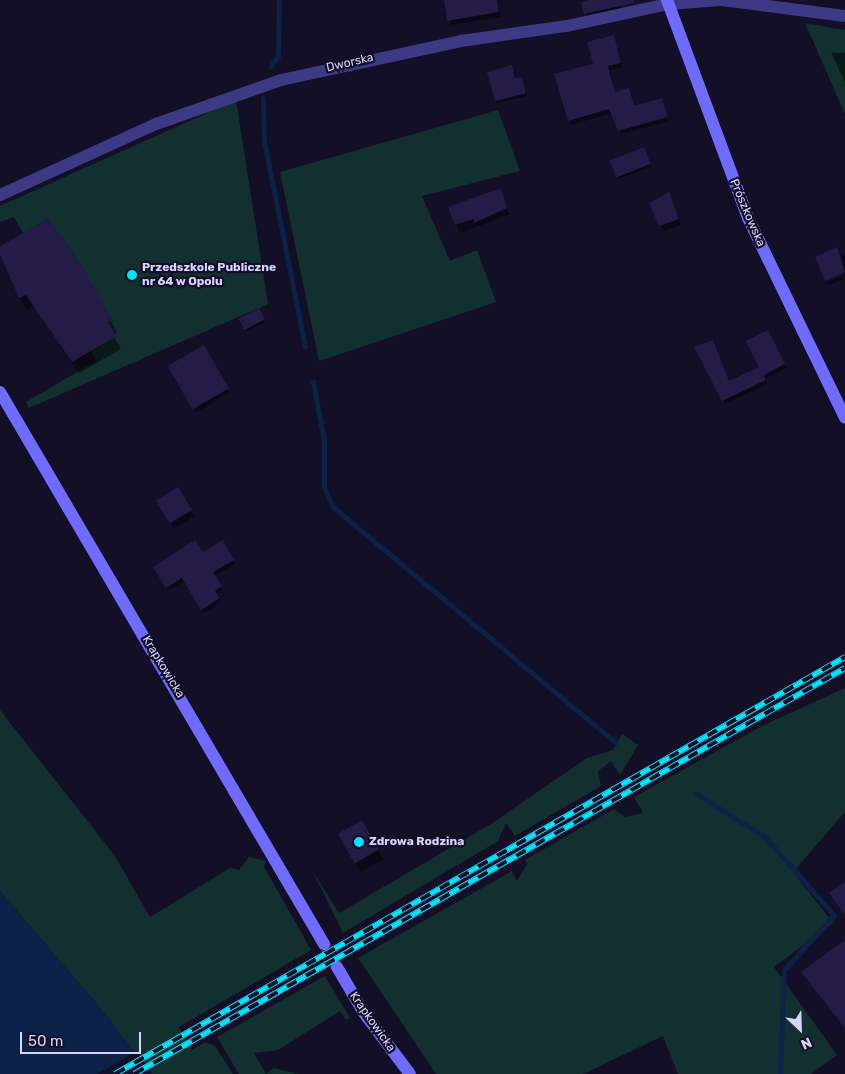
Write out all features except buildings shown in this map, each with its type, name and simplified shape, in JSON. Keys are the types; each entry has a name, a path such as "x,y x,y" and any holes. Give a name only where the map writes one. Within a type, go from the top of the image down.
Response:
{"street":[{"name":"Dworska","path":"0,195 156,124 256,87 398,52 567,26 668,2 721,0 845,16"},
{"name":"Prószkowska","path":"668,2 748,218 845,418"},
{"name":"Krapkowicka","path":"0,392 324,944"},
{"name":"Krapkowicka","path":"337,967 364,1013 410,1074"}],"green space":[{"path":"805,23 845,30 845,114"},
{"name":"Przedszkole Publiczne nr 64 w Opolu","path":"236,100 268,304 29,408 26,402 96,361 90,349 108,322 80,263 48,219 23,233 14,217 0,222 0,206"},
{"path":"498,110 520,171 422,196 450,261 477,250 496,302 319,361 280,172"},
{"path":"845,688 845,812 793,872 833,923 774,967 837,1055 811,1074 678,1074 663,1036 583,1074 436,1074 358,958 512,871 517,881 527,864 525,860 614,809 625,817 643,813 634,797 762,726"},
{"path":"0,710 115,856 150,917 230,868 239,870 249,857 266,861 264,867 311,950 179,1027 192,1050 206,1042 215,1046 233,1074 150,1074 107,1016 0,891"},
{"path":"622,734 638,745 620,775 611,761 598,771 601,786 515,836 506,823 498,841 343,933 312,870 339,913 491,824 587,758 613,750"},
{"path":"325,976 350,1018 346,1020 340,1011 278,1050 254,1053 266,1074 239,1074 217,1037"},
{"path":"274,1068 298,1074 266,1074"}],"water":[{"path":"0,891 107,1016 150,1074 0,1074"}],"pier":[{"path":"137,1051 152,1073 97,1074"}],"waterway":[{"path":"271,66 278,56 279,0"},
{"path":"263,98 264,141 305,346"},
{"path":"313,382 324,440 324,487 333,507 616,743"},
{"path":"695,793 765,837 834,915 784,970 780,1074"}],"tunnel":[{"path":"324,944 337,967"}],"railway":[{"path":"115,1074 845,657"},
{"path":"134,1074 845,668"}],"place":[{"name":"Przedszkole Publiczne nr 64 w Opolu","path":"132,275"},
{"name":"Zdrowa Rodzina","path":"359,842"}]}
